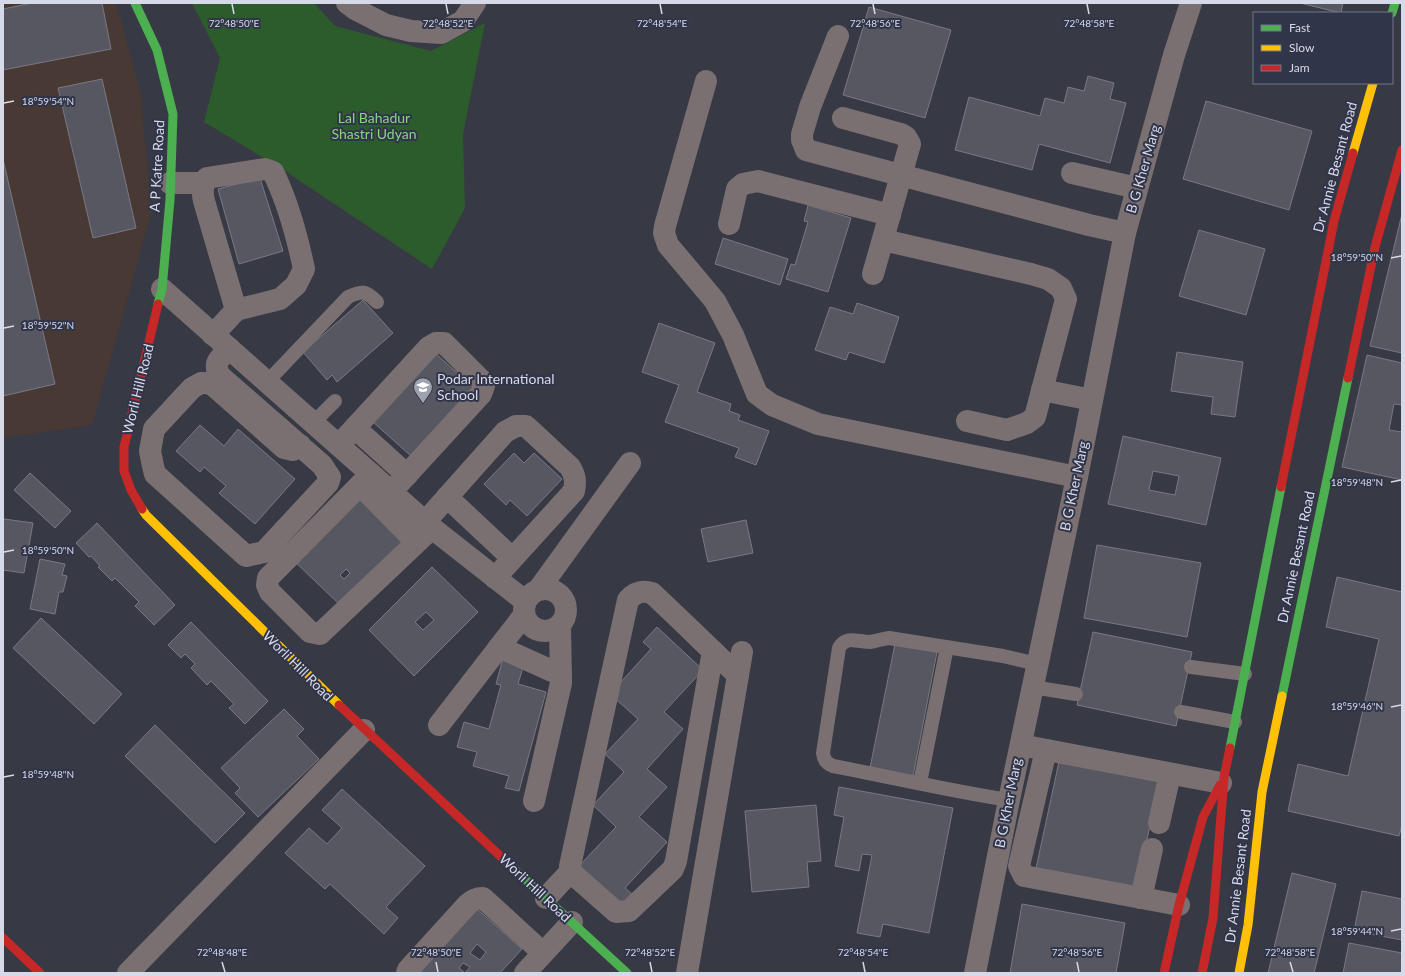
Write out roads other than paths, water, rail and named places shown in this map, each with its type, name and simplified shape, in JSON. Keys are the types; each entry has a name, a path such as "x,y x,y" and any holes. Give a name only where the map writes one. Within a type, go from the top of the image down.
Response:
{"main road":[{"name":"A P Katre Road","path":"135,3 157,50 174,114 162,289"},
{"name":"Dr Annie Besant Road","path":"1202,973 1213,918 1223,780 1334,221 1373,84"},
{"name":"Dr Annie Besant Road","path":"1239,973 1248,925 1262,792 1375,247 1402,150"},
{"name":"Worli Hill Road","path":"162,289 124,447 124,471 131,490 146,515 364,730 627,973"},
{"name":"Dr Annie Besant Road","path":"1164,973 1179,905 1203,817 1223,780"},
{"path":"3,938 40,973"}],"street":[{"path":"347,3 355,10 386,25 412,31 441,33 463,20 474,3"},
{"name":"B G Kher Marg","path":"975,973 1020,745 1077,477 1125,233 1174,55 1191,3"},
{"path":"838,36 810,107 802,134 802,140 806,150 1125,233"},
{"path":"706,81 664,233 668,245 715,301 733,335 757,394 772,405 818,424 1077,477"},
{"path":"843,118 901,134 906,137 910,144 873,274"},
{"path":"236,310 280,299 296,285 304,269 299,246 280,185 273,172 265,169 207,178 202,190 236,310 221,342 216,369 220,376 307,451 322,465 330,477 328,483 264,552 246,556 155,474 150,451 154,429 192,388 201,383 213,385 284,448 307,451 335,442 355,428 429,347 436,343 444,343 480,379 484,386 481,394 391,492"},
{"path":"1072,173 1137,188"},
{"path":"729,224 737,189 743,184 758,181 890,215"},
{"path":"170,183 204,183"},
{"path":"883,240 1048,279 1060,288 1066,299 1035,417 1027,423 1007,430 967,421"},
{"path":"162,289 335,442 365,480 424,530 529,602"},
{"path":"1042,390 1092,400"},
{"path":"365,480 268,578 267,585 270,592 310,632 320,634 424,530 447,497 505,432 516,426 526,426 570,467 576,483 574,491 495,578"},
{"path":"355,428 407,475"},
{"path":"439,725 499,647 529,602 630,464"},
{"path":"365,480 391,492 424,530"},
{"path":"447,497 512,558"},
{"path":"548,589 557,592 563,598 567,608 565,618 560,626 551,631 541,631 532,627 526,620 529,602 548,589"},
{"path":"713,651 676,861 668,876 629,911 616,912 574,875 570,866 628,600 637,593 644,591 652,593 713,651 738,675"},
{"path":"534,801 561,683 560,626"},
{"path":"499,647 561,675"},
{"path":"687,973 742,652"},
{"path":"128,973 364,730"},
{"path":"1020,745 1170,774 1223,780"},
{"path":"1046,750 1019,866 1024,876 1179,905"},
{"path":"1159,823 1170,774"},
{"path":"1141,898 1152,849"},
{"path":"546,898 571,871"},
{"path":"408,973 408,970 468,904 477,898 483,898 543,953"},
{"path":"525,973 572,922"}],"lane":[{"path":"267,382 348,297 360,292 368,293 377,302"},
{"path":"313,423 335,401"},
{"path":"1009,800 972,794 827,764 823,753 839,648 841,643 846,640 852,639 872,642 889,638 1003,656 1037,664"},
{"path":"920,783 947,647"},
{"path":"1191,666 1245,674"},
{"path":"1032,687 1076,694"},
{"path":"1181,712 1235,722"}],"place":[{"name":"Podar International School","path":"423,404"}],"park label":[{"name":"Lal Bahadur Shastri Udyan","path":"374,126"}]}
